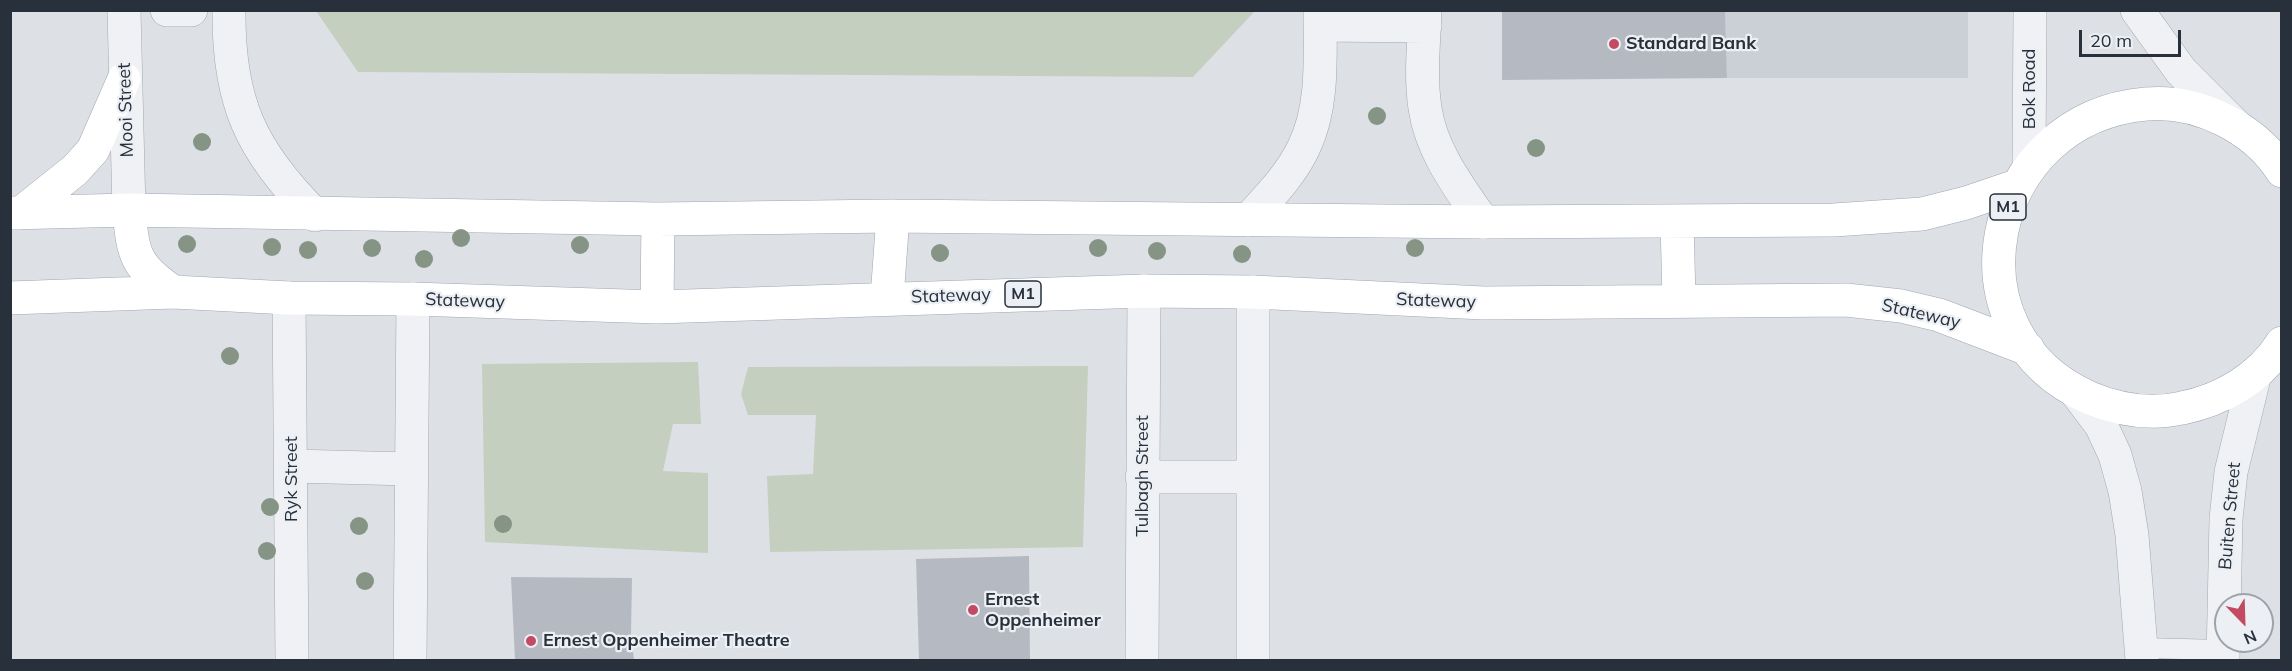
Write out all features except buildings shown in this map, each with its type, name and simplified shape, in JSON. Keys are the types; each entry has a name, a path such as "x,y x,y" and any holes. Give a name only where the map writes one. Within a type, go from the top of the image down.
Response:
{"main road":[{"path":"16,213 75,170 93,150 124,79"},
{"name":"M1","path":"2280,346 2255,374 2229,392 2200,405 2169,411 2136,411 2105,405 2076,392 2050,372 2028,348 2007,306 1999,269 2000,240 2005,213 2023,176 2048,145 2072,127 2098,114 2126,106 2155,103 2185,106 2213,115 2238,128 2267,152 2281,168"},
{"name":"M1","path":"16,213 129,210 315,215 658,219 893,216 1483,222 1878,219 1922,214 1966,203 2023,176"},
{"path":"129,210 136,257 147,274 173,292"},
{"path":"887,298 893,216"},
{"path":"657,307 658,219"},
{"path":"1677,221 1678,300"},
{"name":"Stateway","path":"10,298 173,292 289,298 413,299 657,307 1144,291 1253,292 1484,303 1846,300 1901,306 1939,315 2028,348"}],"street":[{"name":"Mooi Street","path":"124,10 129,210"},
{"path":"168,10 191,10"},
{"path":"229,10 234,78 249,127 263,156 283,183 315,215"},
{"name":"Bok Road","path":"2023,176 2030,10"},
{"path":"2138,10 2181,71 2238,128"},
{"path":"1248,220 1290,171 1305,146 1314,119 1319,82 1320,18 1425,18 1423,84 1431,131 1456,182 1483,222"},
{"name":"Tulbagh Street","path":"1142,660 1144,291"},
{"path":"1253,292 1253,660"},
{"name":"Ryk Street","path":"289,298 292,660"},
{"path":"410,660 413,299"},
{"name":"Buiten Street","path":"2223,655 2226,519 2231,472 2255,374"},
{"path":"2076,392 2101,425 2115,455 2125,491 2132,535 2142,654"},
{"path":"291,466 410,469"},
{"path":"1142,477 1253,477"}],"lane":[{"path":"2142,654 2223,655"}],"shaded area":[{"path":"1725,11 1968,11 1968,78 1727,78"},
{"path":"2281,429 2282,660 2280,660 2280,436"}],"green space":[{"path":"316,11 1255,11 1193,77 358,72"},
{"path":"698,362 701,424 673,424 663,471 708,473 708,553 485,542 482,364"},
{"path":"1088,366 1083,547 770,552 767,476 813,474 816,415 748,415 741,394 748,367"}],"place":[{"name":"Standard Bank","path":"1614,44"},
{"name":"Ernest Oppenheimer","path":"973,610"},
{"name":"Ernest Oppenheimer Theatre","path":"531,641"}]}
